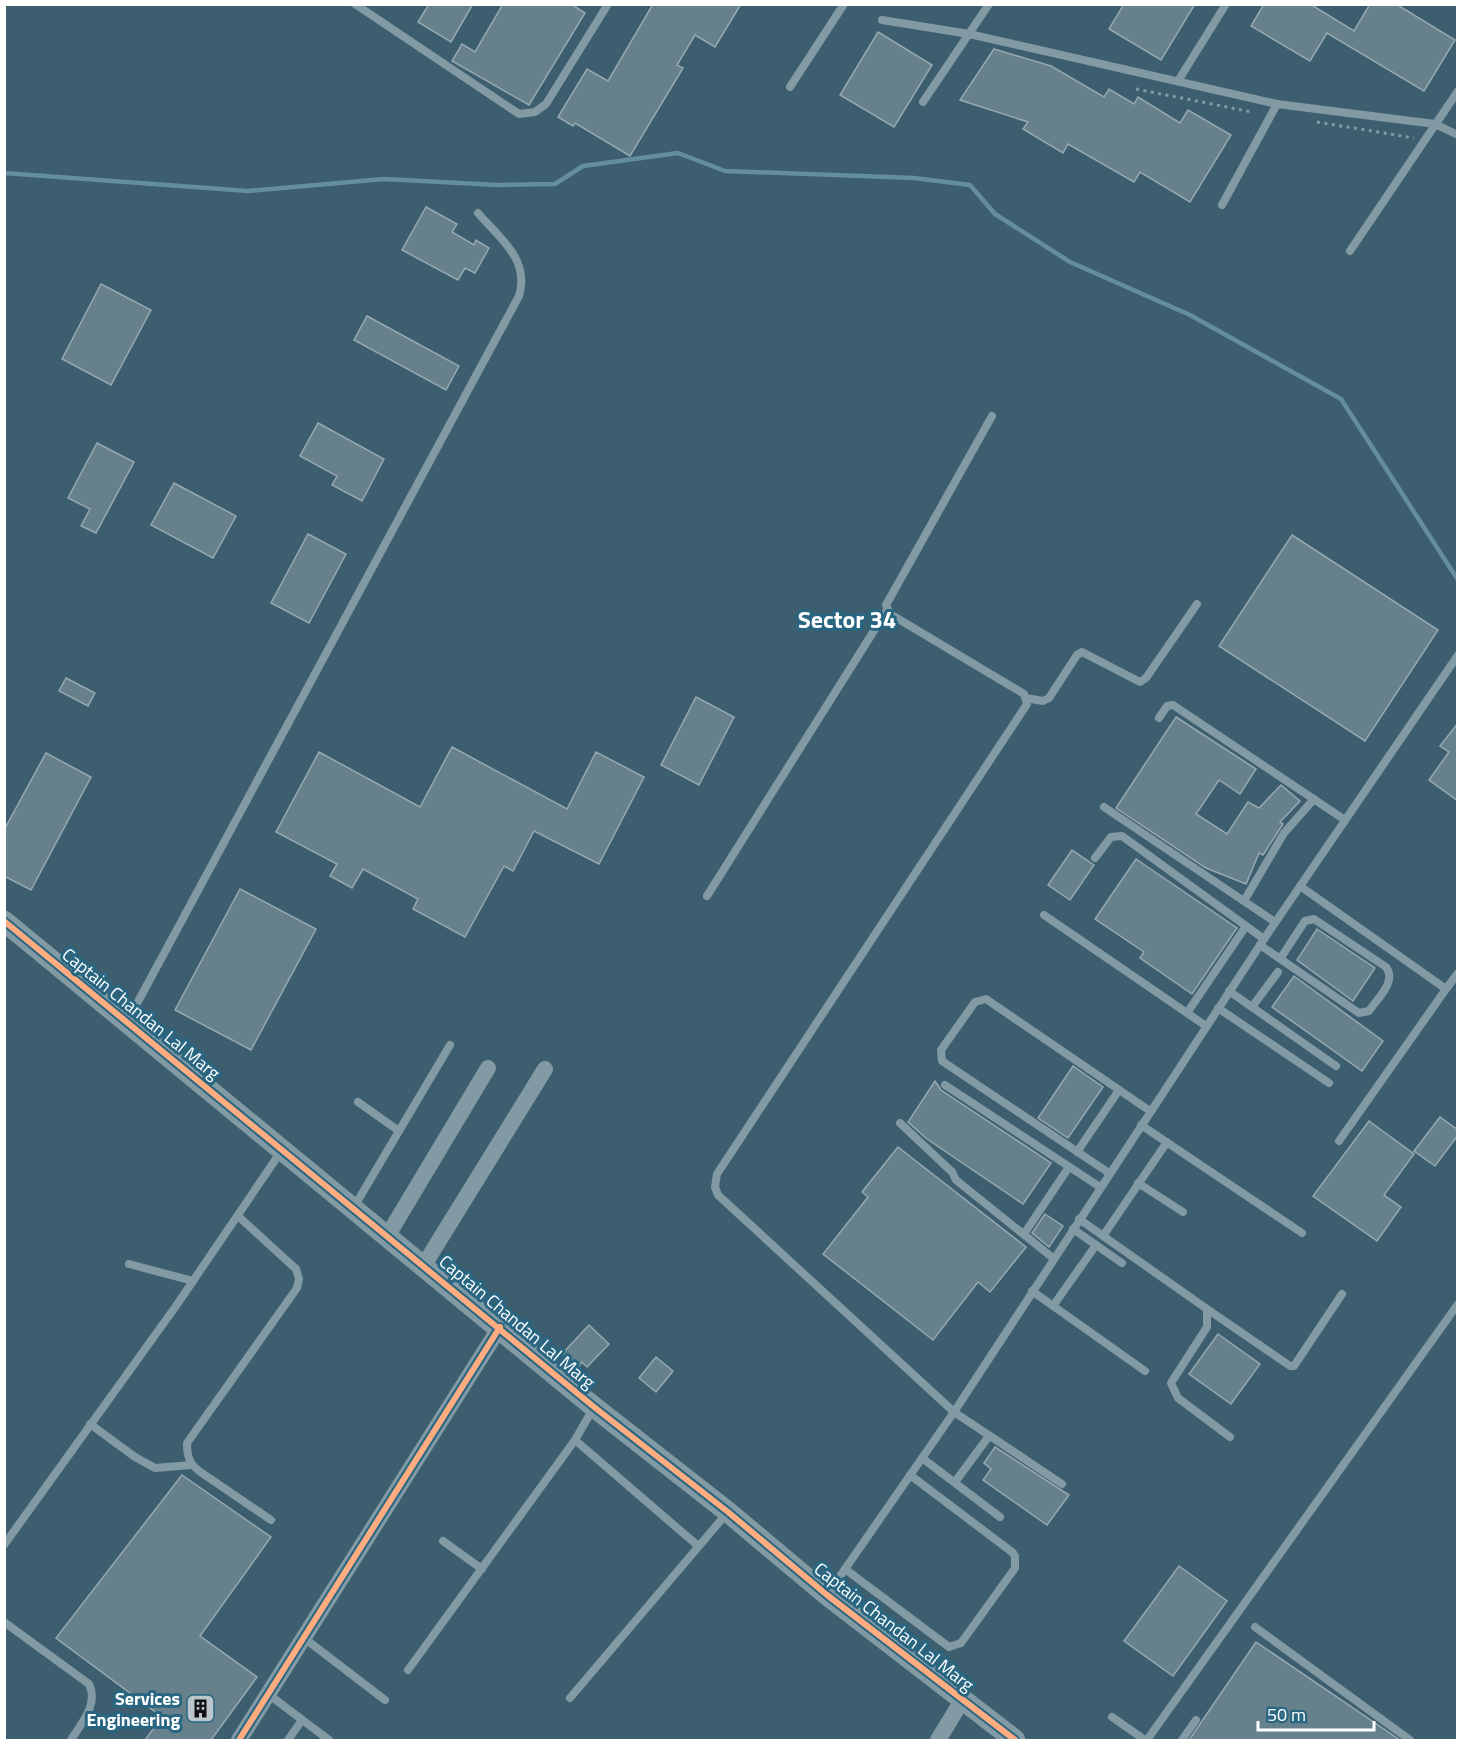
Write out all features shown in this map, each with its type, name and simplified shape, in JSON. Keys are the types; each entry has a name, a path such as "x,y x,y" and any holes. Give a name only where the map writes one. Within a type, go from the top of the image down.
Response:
{"street":[{"name":"Captain Chandan Lal Marg","path":"4,921 500,1327 594,1407 729,1512 826,1595 1014,1740"},
{"path":"388,1235 488,1068"},
{"path":"424,1265 545,1069"},
{"path":"238,1740 500,1327"},
{"path":"938,1740 963,1699"}],"lane":[{"path":"355,4 519,114 529,114 546,104 608,4"},
{"path":"923,102 989,4"},
{"path":"1178,81 1226,4"},
{"path":"790,87 840,6"},
{"path":"882,20 969,34 1277,104 1436,124 1458,135"},
{"path":"1350,251 1458,91"},
{"path":"1222,205 1277,104"},
{"path":"127,1022 519,296 522,284 520,262 478,213"},
{"path":"707,896 887,610 888,598 992,416"},
{"path":"887,610 1026,698 1042,701 1049,698 1077,655 1082,652 1140,682 1146,678 1197,604"},
{"path":"826,1595 954,1412 1072,1228 1229,991 1458,655"},
{"path":"1026,698 1023,712 717,1174 716,1180 718,1195 954,1412 1062,1484"},
{"path":"1159,718 1167,706 1173,705 1345,820"},
{"path":"1244,901 1284,833 1314,799"},
{"path":"1104,807 1275,922"},
{"path":"1095,858 1111,837 1122,836 1246,926 1281,959 1359,1013 1369,1011 1391,979 1386,967 1314,919 1305,921 1281,959"},
{"path":"1300,886 1446,989"},
{"path":"1044,915 1206,1026"},
{"path":"1187,1013 1246,926"},
{"path":"1252,1007 1278,972"},
{"path":"1339,1141 1458,973"},
{"path":"1229,991 1336,1066"},
{"path":"1109,1173 942,1061 940,1050 975,1002 986,999 1150,1111"},
{"path":"1218,1008 1329,1083"},
{"path":"354,1208 450,1045"},
{"path":"945,1085 1100,1187"},
{"path":"1077,1152 1119,1090"},
{"path":"358,1102 399,1131"},
{"path":"900,1123 952,1172 956,1180 1053,1258"},
{"path":"1141,1125 1302,1233"},
{"path":"1103,1236 1167,1142"},
{"path":"4,1545 193,1281 283,1150"},
{"path":"1024,1234 1069,1167"},
{"path":"1138,1183 1183,1212"},
{"path":"238,1216 296,1269 299,1279 297,1288 187,1443 187,1456 191,1465 270,1520"},
{"path":"1078,1219 1290,1366 1294,1366 1342,1294"},
{"path":"1072,1228 1122,1263"},
{"path":"1053,1306 1096,1245"},
{"path":"129,1264 193,1281"},
{"path":"1032,1291 1145,1371"},
{"path":"1112,1717 1146,1740 1458,1304"},
{"path":"1207,1310 1206,1327 1171,1383 1178,1398 1230,1437"},
{"path":"408,1670 574,1440 594,1407"},
{"path":"90,1424 135,1458 155,1468 191,1465"},
{"path":"955,1482 989,1436"},
{"path":"574,1440 697,1545"},
{"path":"922,1458 1000,1517"},
{"path":"845,1569 949,1647 961,1643 1015,1568 1015,1556 1012,1552 910,1475"},
{"path":"570,1698 697,1545 729,1512"},
{"path":"443,1541 482,1569"},
{"path":"4,1622 89,1684 93,1692 92,1703 71,1740"},
{"path":"1255,1627 1410,1740"},
{"path":"304,1638 385,1700"},
{"path":"268,1694 329,1740"},
{"path":"288,1740 302,1720"},
{"path":"1182,1740 1196,1720"}],"path":[{"path":"1136,89 1262,114"},
{"path":"1311,122 1425,139"}],"building":[{"path":"429,4 473,4 451,42 418,22"},
{"path":"503,4 571,4 585,13 529,105 452,61 462,44 475,52"},
{"path":"653,4 741,4 715,47 695,35 677,65 683,68 630,156 575,123 573,126 558,117 587,69 608,81"},
{"path":"1124,4 1195,4 1161,60 1109,29"},
{"path":"1264,4 1310,4 1354,31 1370,4 1396,4 1455,40 1424,91 1327,33 1310,61 1251,26"},
{"path":"878,32 932,65 894,127 840,95"},
{"path":"994,49 1051,66 1104,97 1109,89 1134,104 1138,97 1180,123 1188,110 1231,135 1190,202 1140,172 1134,182 1068,144 1063,153 1023,129 1028,122 960,100"},
{"path":"426,207 457,224 452,232 474,245 476,240 489,248 475,273 465,268 458,280 402,250"},
{"path":"101,284 151,310 111,385 62,359"},
{"path":"367,316 459,366 446,390 354,340"},
{"path":"318,423 384,459 362,501 332,485 337,476 300,456"},
{"path":"97,443 134,462 96,533 81,526 90,509 68,498"},
{"path":"174,483 236,516 213,558 151,525"},
{"path":"308,534 346,554 309,623 271,603"},
{"path":"1292,535 1438,630 1365,741 1219,646"},
{"path":"66,678 95,693 88,706 59,691"},
{"path":"696,697 734,717 699,785 661,765"},
{"path":"1176,717 1256,769 1240,794 1219,780 1196,814 1227,834 1248,802 1259,808 1281,785 1300,801 1280,822 1283,824 1263,855 1259,853 1246,884 1206,868 1116,808"},
{"path":"1458,723 1458,801 1429,780 1449,752 1440,746"},
{"path":"452,747 567,809 596,752 644,777 599,864 534,831 513,871 504,866 465,937 413,909 418,899 363,869 352,888 330,876 337,864 276,832 319,752 420,807"},
{"path":"46,753 91,777 31,890 4,876 4,830"},
{"path":"1072,850 1094,865 1070,900 1048,885"},
{"path":"1136,859 1237,928 1192,994 1140,958 1144,952 1095,919"},
{"path":"240,889 316,929 251,1050 175,1010"},
{"path":"1317,929 1375,968 1353,1001 1297,960"},
{"path":"1294,976 1383,1041 1362,1071 1272,1007"},
{"path":"1073,1066 1103,1087 1068,1138 1038,1118"},
{"path":"935,1081 941,1090 1051,1163 1023,1204 927,1139 908,1122"},
{"path":"1440,1117 1458,1130 1458,1135 1435,1166 1414,1151"},
{"path":"1369,1121 1414,1154 1384,1195 1401,1207 1377,1241 1313,1196"},
{"path":"898,1147 1026,1247 990,1292 978,1282 933,1340 823,1254 868,1197 862,1192"},
{"path":"1045,1214 1063,1226 1049,1247 1032,1233"},
{"path":"589,1325 609,1344 587,1367 582,1362 578,1367 563,1353"},
{"path":"1218,1334 1260,1364 1231,1404 1189,1374"},
{"path":"656,1357 673,1371 656,1392 639,1378"},
{"path":"995,1447 1069,1495 1047,1525 983,1480 991,1469 984,1463"},
{"path":"182,1475 271,1537 200,1636 257,1677 211,1740 145,1740 162,1717 56,1638"},
{"path":"1179,1566 1227,1601 1173,1676 1124,1641"},
{"path":"1256,1642 1400,1740 1189,1740"}],"waterway":[{"path":"4,173 248,191 384,179 497,185 555,184 583,166 678,153 725,171 914,178 970,185 995,214 1070,262 1190,315 1341,399 1458,580"}],"cycle path":[{"path":"4,921 594,1407 728,1512 827,1595 1015,1740"},
{"path":"239,1740 500,1327"}],"place":[{"name":"Services Engineering","path":"201,1709"}],"district":[{"name":"Sector 34","path":"847,620"}]}
